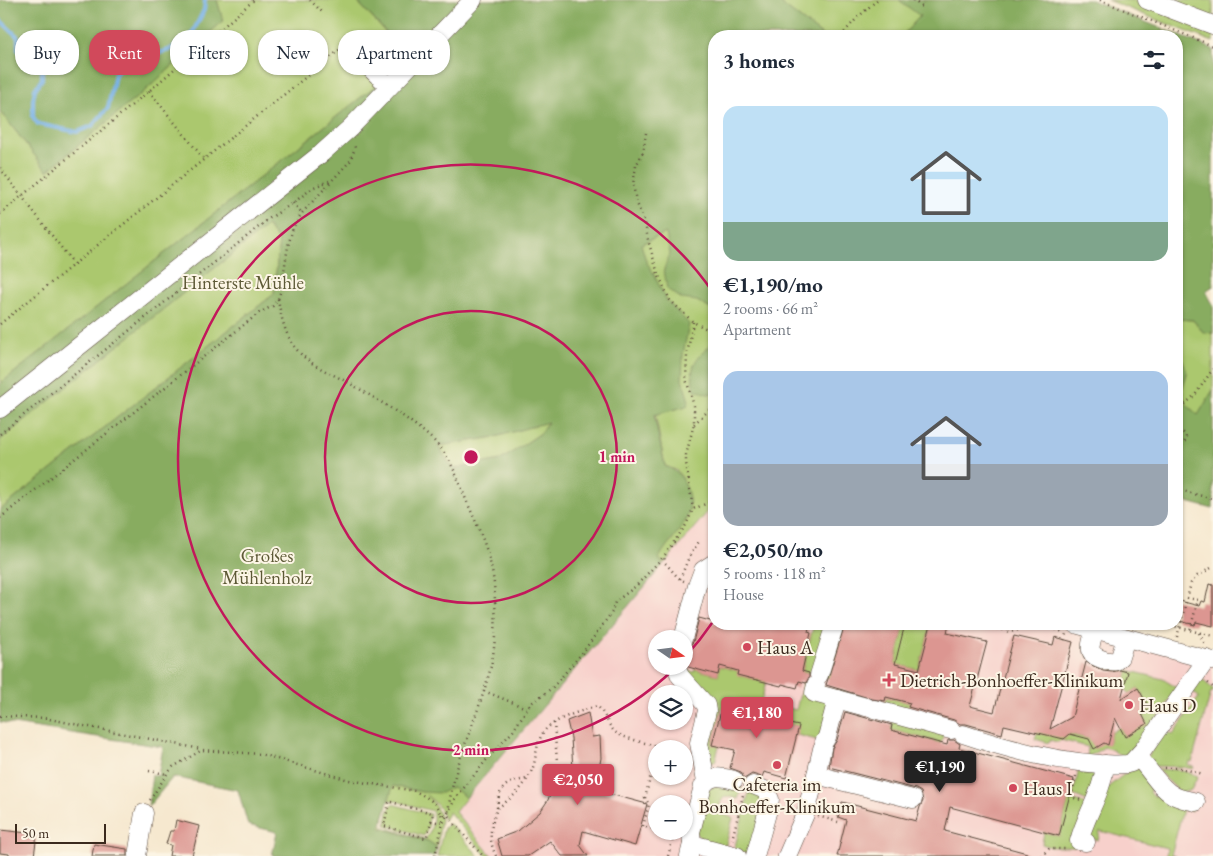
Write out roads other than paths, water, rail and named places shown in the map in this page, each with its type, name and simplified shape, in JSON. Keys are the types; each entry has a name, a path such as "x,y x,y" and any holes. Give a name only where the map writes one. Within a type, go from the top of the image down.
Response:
{"street":[{"path":"0,409 322,153 350,128 473,0"},
{"path":"1147,0 1213,25"},
{"path":"377,75 389,86"},
{"path":"685,630 697,586 703,570 708,567"},
{"path":"833,630 814,693 1035,754 1080,762 1127,764 1137,757 1210,660 1123,633 1102,630"},
{"path":"1095,630 1090,653 1104,660 1116,661 1120,657 1123,633"},
{"path":"680,675 706,704 707,711 699,743 706,781"},
{"path":"787,856 806,812 837,699"},
{"path":"1137,757 1172,795 1196,802"},
{"path":"1080,847 1092,805 1101,790 1106,764"},
{"path":"816,774 913,798"},
{"path":"732,855 690,850 691,832 703,786 706,781 716,777 744,786 765,790 770,799 756,856"},
{"path":"137,856 144,813"}],"waterway":[{"path":"0,20 18,37 18,50 42,69 42,79 35,89 33,117 38,124 77,132 92,126 108,108 115,74 125,64 169,50 191,36 204,10 205,0"}],"place":[{"name":"Haus A","path":"747,647"},
{"name":"Dietrich-Bonhoeffer-Klinikum","path":"889,680"},
{"name":"Haus D","path":"1129,705"},
{"name":"Cafeteria im Bonhoeffer-Klinikum","path":"777,765"},
{"name":"Haus I","path":"1013,788"}],"park label":[{"name":"Hinterste Mühle","path":"243,282"},
{"name":"Großes Mühlenholz","path":"267,566"}]}
